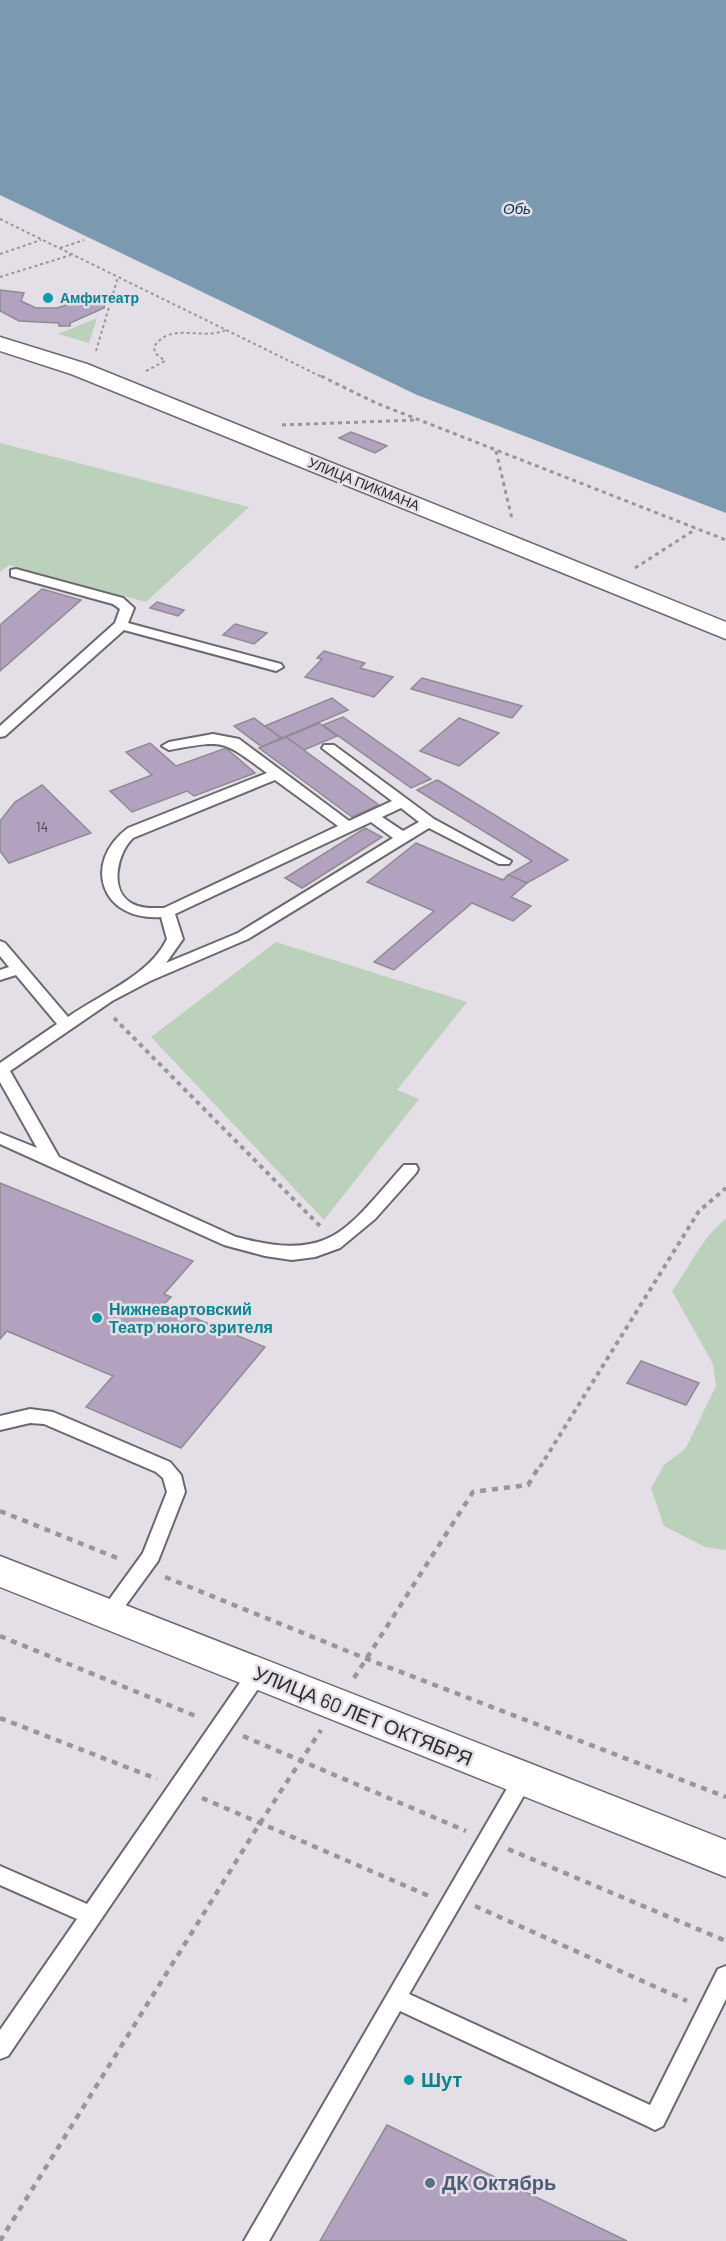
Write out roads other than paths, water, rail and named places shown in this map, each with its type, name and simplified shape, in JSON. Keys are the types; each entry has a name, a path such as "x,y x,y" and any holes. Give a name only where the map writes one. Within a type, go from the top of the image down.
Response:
{"street":[{"name":"УЛИЦА ПИКМАНА","path":"0,344 79,369 726,631"},
{"name":"УЛИЦА 60 ЛЕТ ОКТЯБРЯ","path":"0,1572 726,1859"}],"lane":[{"path":"0,733 121,626 127,608 118,602 16,573"},
{"path":"121,626 276,667"},
{"path":"169,746 213,738 234,742 348,827"},
{"path":"329,748 429,822 504,861"},
{"path":"277,774 133,831 117,845 110,882 118,900 139,912 167,912 402,802"},
{"path":"372,816 403,838"},
{"path":"53,1161 0,1069 98,1003 144,978 243,936 429,822"},
{"path":"144,978 170,949 175,939 167,912"},
{"path":"0,946 66,1024"},
{"path":"0,975 18,969"},
{"path":"0,1138 230,1241 260,1250 287,1254 314,1254 338,1243 352,1232 410,1169"},
{"path":"0,1423 30,1416 46,1417 163,1467 172,1475 176,1492 156,1546 143,1568 108,1615"},
{"path":"0,2049 257,1674"},
{"path":"256,2241 524,1779"},
{"path":"0,1875 90,1915"},
{"path":"395,1998 655,2119 726,1976"}],"water":[{"name":"Обь","path":"0,0 726,0 726,513 417,395 0,195"}],"place":[{"name":"Амфитеатр","path":"48,298"},
{"name":"Нижневартовский Театр юного зрителя","path":"97,1318"},
{"name":"Шут","path":"409,2080"},
{"name":"ДК Октябрь","path":"430,2183"}]}
